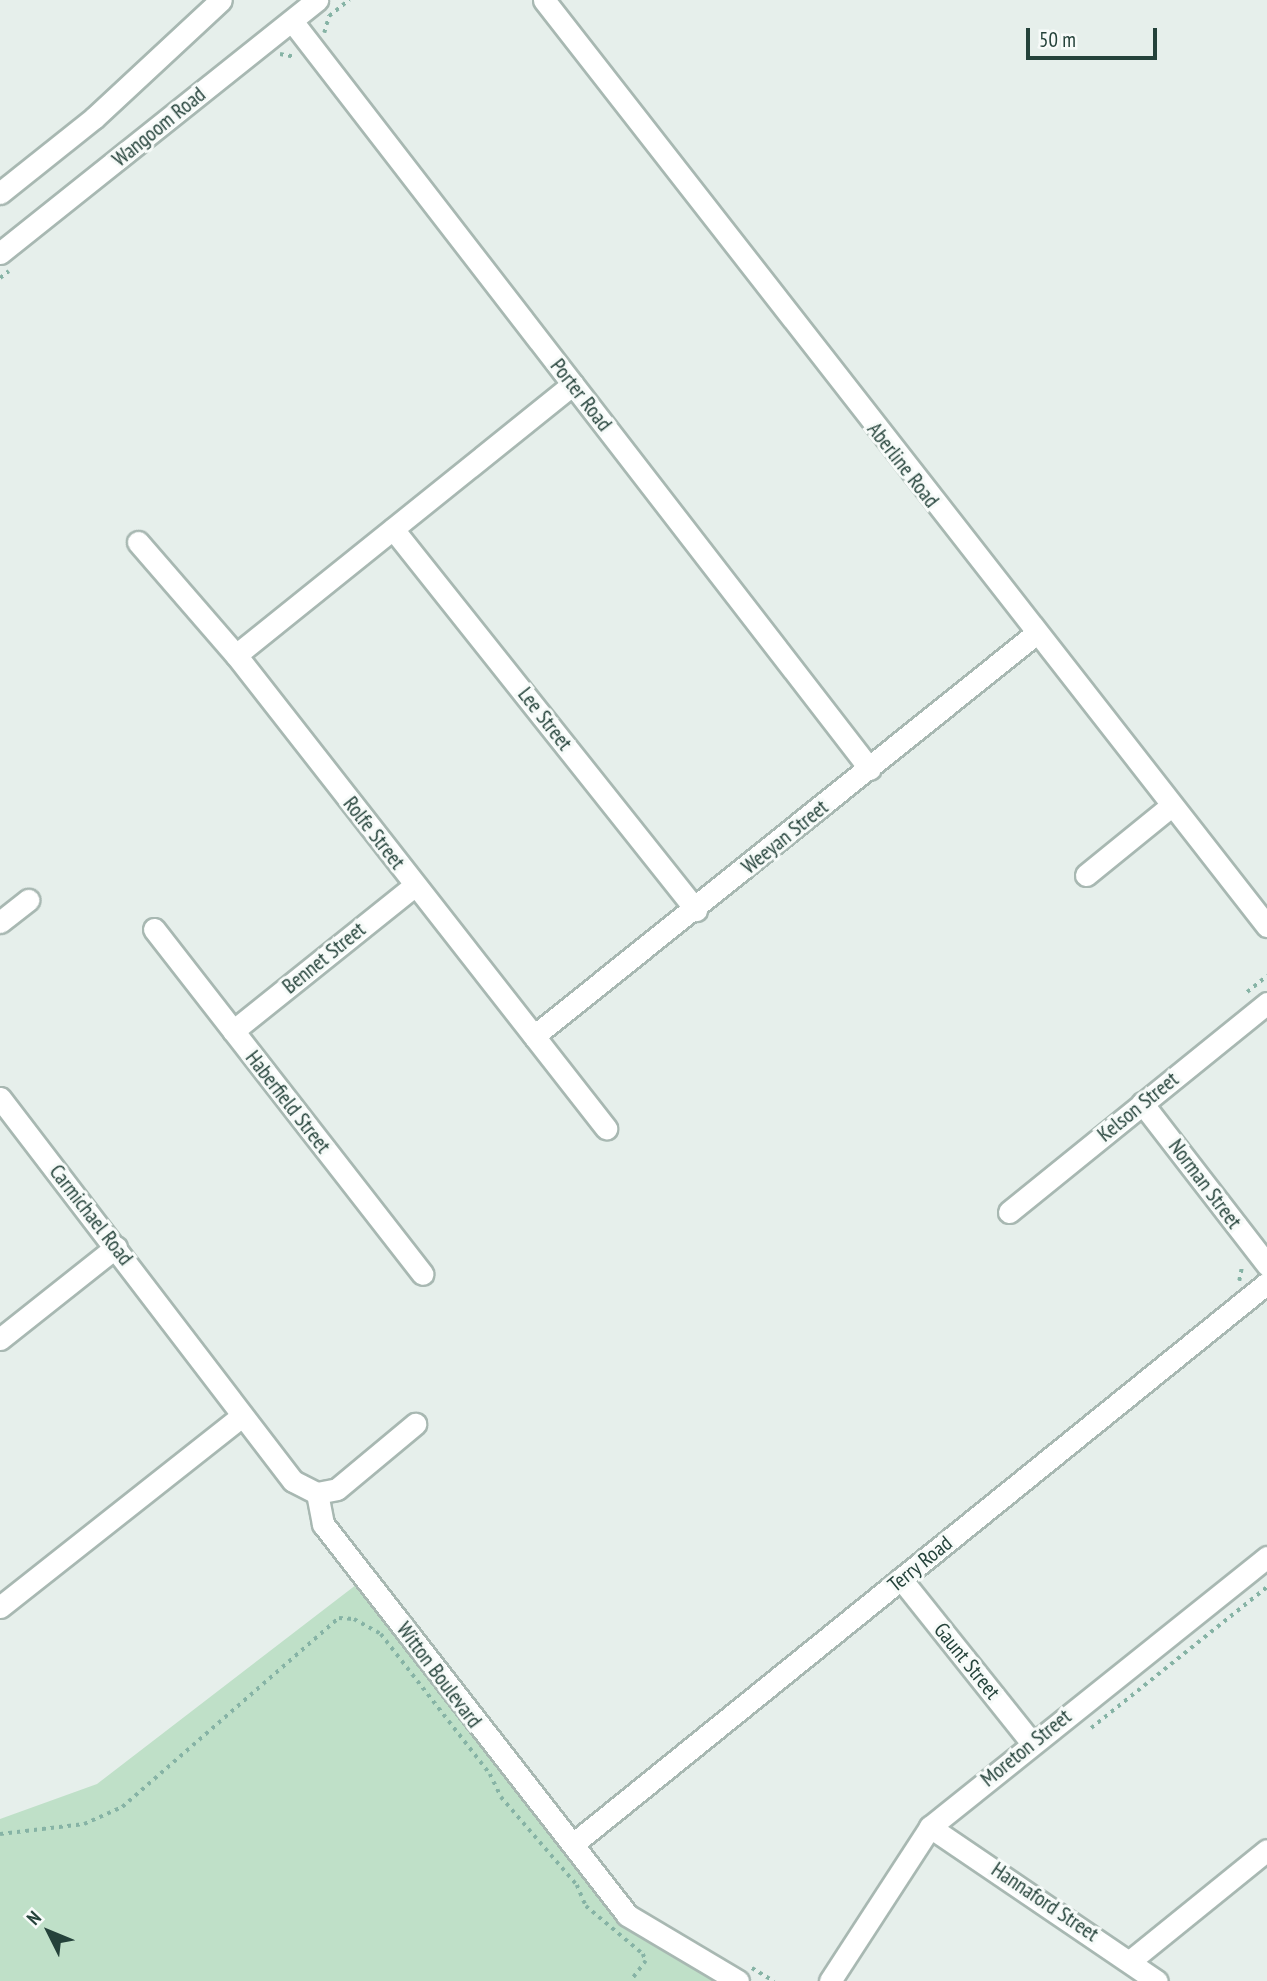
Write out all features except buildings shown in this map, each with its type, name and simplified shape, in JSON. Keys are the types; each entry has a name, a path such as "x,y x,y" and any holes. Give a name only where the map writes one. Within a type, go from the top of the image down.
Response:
{"street":[{"path":"0,193 94,118 220,0"},
{"name":"Wangoom Road","path":"0,253 317,0"},
{"name":"Aberline Road","path":"544,0 1034,635 1267,926"},
{"name":"Porter Road","path":"292,21 870,769"},
{"path":"236,655 573,384"},
{"name":"Lee Street","path":"393,529 696,910"},
{"name":"Rolfe Street","path":"138,542 236,655 606,1128"},
{"name":"Weeyan Street","path":"534,1036 696,910 1034,635"},
{"path":"1086,875 1171,806"},
{"name":"Bennet Street","path":"233,1031 415,886"},
{"path":"0,922 28,900"},
{"name":"Haberfield Street","path":"154,929 423,1274"},
{"name":"Kelson Street","path":"1009,1212 1267,1003"},
{"name":"Carmichael Road","path":"0,1098 242,1416"},
{"name":"Norman Street","path":"1142,1104 1267,1265"},
{"path":"0,1339 116,1247"},
{"name":"Terry Road","path":"573,1844 1267,1283"},
{"path":"0,1607 242,1416 293,1481 317,1493 337,1489 415,1424"},
{"name":"Witton Boulevard","path":"317,1493 323,1524 627,1914 738,1981"},
{"name":"Moreton Street","path":"830,1981 930,1827 1267,1557"},
{"name":"Gaunt Street","path":"901,1579 1032,1743"},
{"name":"Hannaford Street","path":"930,1827 1157,1981"},
{"path":"1130,1961 1267,1850"}],"path":[{"path":"328,39 329,16 349,0"},
{"path":"1231,1287 1242,1266 1235,1256"},
{"path":"1091,1728 1267,1587"},
{"path":"0,1834 83,1824 122,1807 339,1618 354,1619 381,1634 491,1774 501,1797 577,1885 586,1906 643,1954 646,1961 631,1981"}],"green space":[{"path":"365,1578 636,1921 725,1981 0,1981 0,1819 97,1784"}]}
